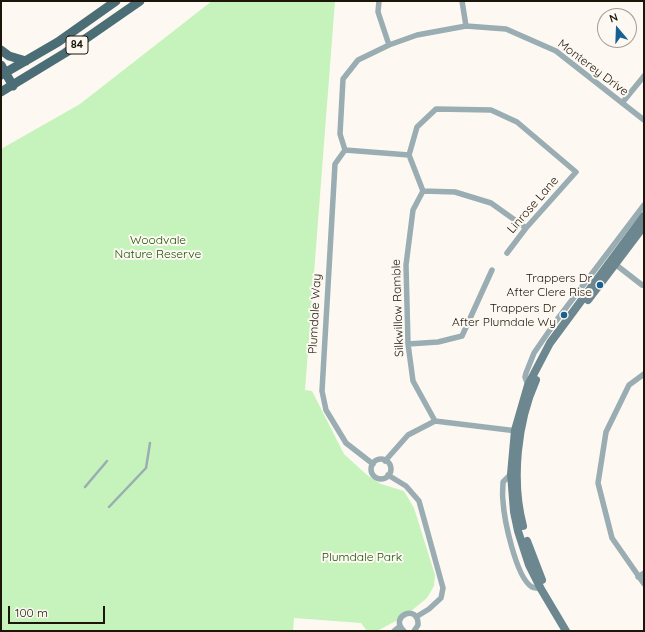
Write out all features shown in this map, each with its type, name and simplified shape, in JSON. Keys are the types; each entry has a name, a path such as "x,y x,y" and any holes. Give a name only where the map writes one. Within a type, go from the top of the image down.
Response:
{"main road":[{"name":"84","path":"2,71 26,61 58,42 116,1"},
{"name":"84","path":"1,92 65,53 140,1"},
{"path":"1,50 9,56 26,61"},
{"path":"2,71 13,86"},
{"path":"566,631 541,589 529,565 518,531 514,512 511,474 518,431 528,385 550,344 644,216"},
{"path":"573,631 554,603 542,580 525,536 521,521 518,492 518,431 543,366 566,329 644,226"}],"street":[{"path":"379,1 378,12 389,45"},
{"path":"462,1 466,26"},
{"name":"Monterey Drive","path":"345,150 340,134 343,79 358,60 389,45 417,35 466,26 506,29 556,51 644,120"},
{"path":"622,103 644,76"},
{"name":"Linrose Lane","path":"409,155 417,127 436,109 491,110 517,122 576,172 526,228 507,253"},
{"path":"345,150 409,155 423,191 455,192 491,203 526,228"},
{"name":"Plumdale Way","path":"345,150 335,164 322,390 326,410 346,444 373,464"},
{"name":"Silkwillow Ramble","path":"423,191 413,210 406,264 408,344 413,381 435,421"},
{"path":"528,385 525,377 534,353 556,321 644,205"},
{"path":"615,264 642,285"},
{"path":"408,344 438,342 462,336 492,270"},
{"path":"644,374 629,385 606,432 598,483 612,538 644,584"},
{"path":"385,461 408,435 435,421 518,431"},
{"path":"378,460 385,461 390,467 388,475 383,479 376,478 371,470 373,464 378,460"},
{"path":"388,475 406,486 419,501 444,588 441,598 429,610 416,617"},
{"path":"638,577 644,573"},
{"path":"394,631 402,629 400,620 406,614 412,614 416,617 418,625 414,631"}],"lane":[{"path":"109,507 146,468 150,443"},
{"path":"85,487 107,462"}],"green space":[{"name":"Woodvale Nature Reserve","path":"212,1 335,1 305,390 312,391 344,454 367,475 381,484 404,491 414,508 435,575 434,586 427,598 405,616 377,631 367,631 361,623 294,618 293,631 1,631 1,149 80,104"}],"place":[{"name":"Trappers Dr After Clere Rise","path":"600,285"},
{"name":"Trappers Dr After Plumdale Wy","path":"564,315"}],"park label":[{"name":"Plumdale Park","path":"362,557"}]}
